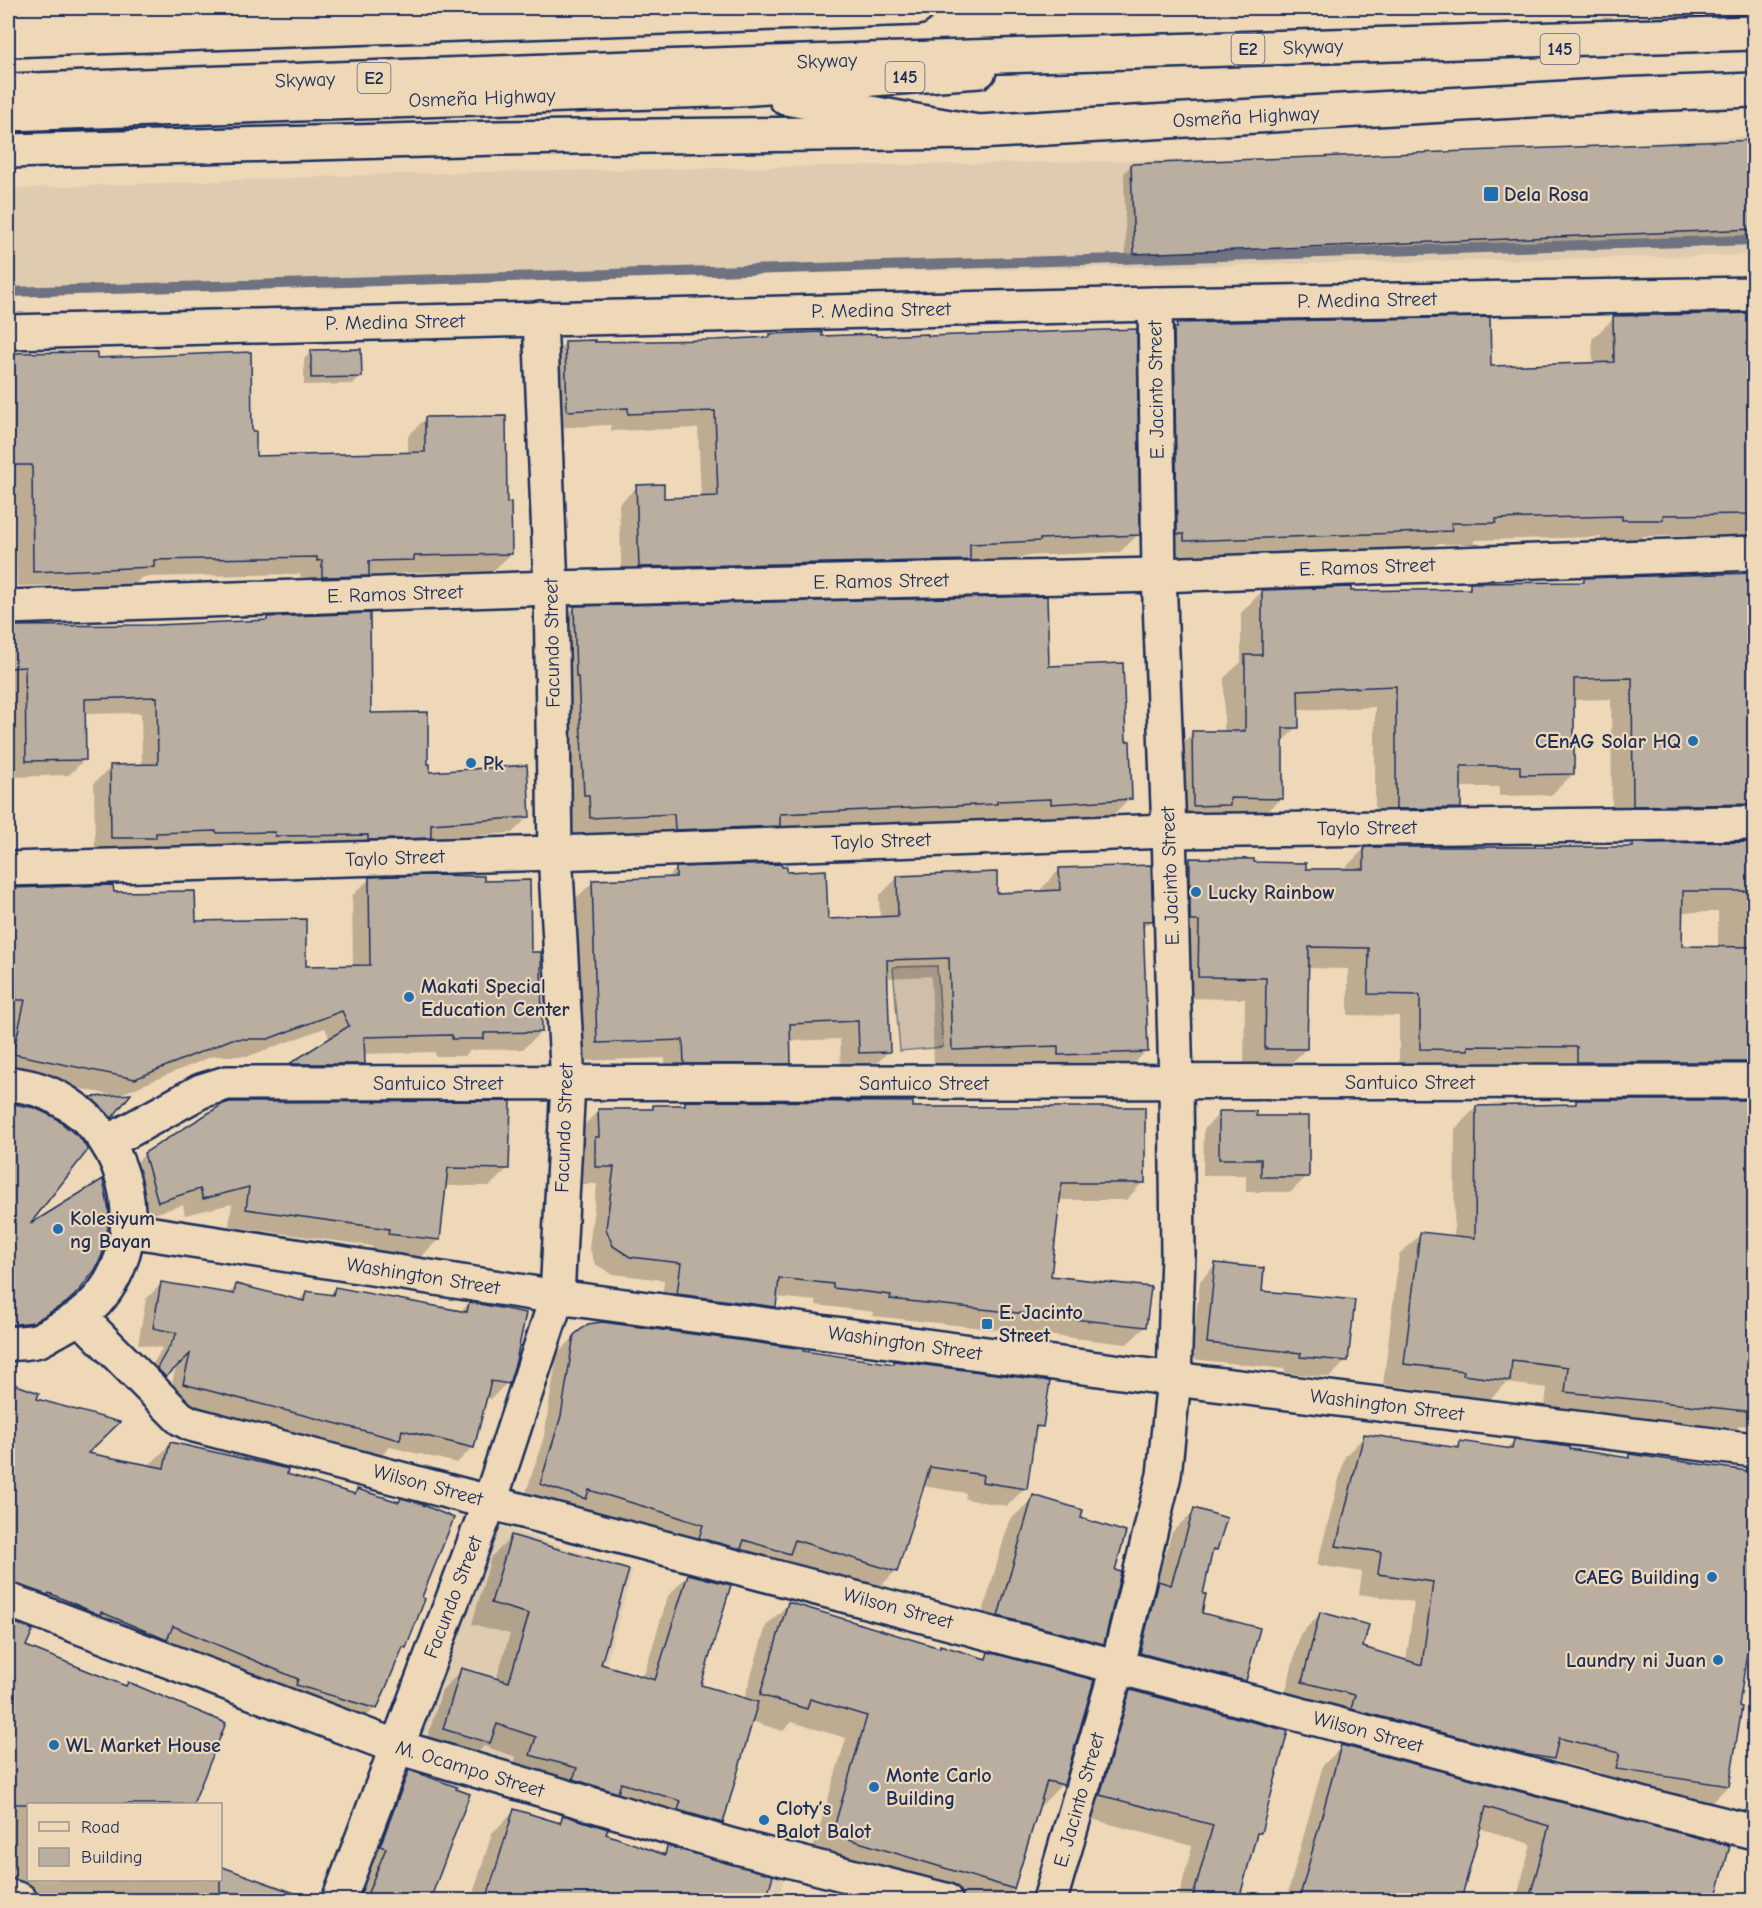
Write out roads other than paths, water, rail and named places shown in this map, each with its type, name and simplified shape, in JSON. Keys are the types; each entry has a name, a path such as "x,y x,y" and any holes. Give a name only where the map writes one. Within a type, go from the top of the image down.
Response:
{"main road":[{"path":"8,22 468,8"},
{"path":"8,40 917,8"},
{"name":"Skyway","path":"8,91 741,64 1755,33"},
{"name":"Osmeña Highway","path":"8,114 740,90 1069,64 1755,43"},
{"name":"Osmeña Highway","path":"740,90 978,132 1607,96 1755,90"},
{"path":"8,151 498,138 978,132"},
{"name":"P. Medina Street","path":"8,332 1155,304 1755,294"},
{"name":"E. Jacinto Street","path":"1050,1900 1118,1665 1164,1475 1174,1379 1178,1254 1176,1083 1159,575 1155,304"},
{"name":"Facundo Street","path":"339,1900 490,1501 557,1297 568,1083 555,853 551,588 540,318"},
{"name":"E. Ramos Street","path":"8,608 551,588 1159,575 1755,553"},
{"name":"Taylo Street","path":"8,869 555,853 1169,831 1755,823"},
{"name":"Santuico Street","path":"108,1142 201,1091 227,1083 1755,1081"},
{"path":"8,1084 20,1084 54,1095 84,1114 108,1142 121,1169 129,1199 128,1230 120,1263 103,1293 80,1317 39,1340 8,1344"},
{"name":"Washington Street","path":"128,1230 557,1297 1174,1379 1755,1450"},
{"name":"Wilson Street","path":"80,1317 180,1418 191,1424 1755,1832"},
{"name":"M. Ocampo Street","path":"8,1600 397,1747 722,1843 945,1900"},
{"path":"8,1896 20,1900"}],"waterway":[{"path":"8,292 1754,240"}],"place":[{"name":"Dela Rosa","path":"1491,194"},
{"name":"CEnAG Solar HQ","path":"1693,741"},
{"name":"Pk","path":"471,763"},
{"name":"Lucky Rainbow","path":"1196,892"},
{"name":"Makati Special Education Center","path":"409,997"},
{"name":"Kolesiyum ng Bayan","path":"58,1229"},
{"name":"E. Jacinto Street","path":"987,1324"},
{"name":"CAEG Building","path":"1712,1577"},
{"name":"Laundry ni Juan","path":"1718,1660"},
{"name":"WL Market House","path":"54,1745"},
{"name":"Monte Carlo Building","path":"874,1787"},
{"name":"Cloty’s Balot Balot","path":"764,1820"}]}
